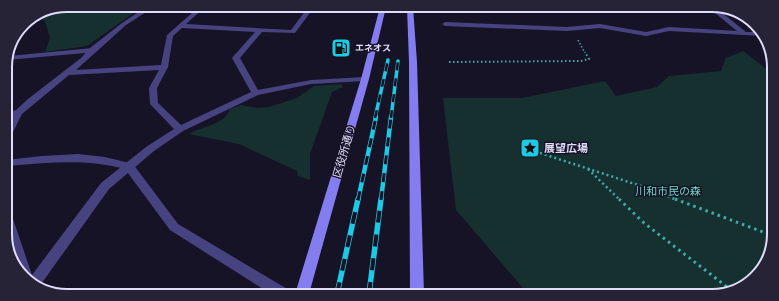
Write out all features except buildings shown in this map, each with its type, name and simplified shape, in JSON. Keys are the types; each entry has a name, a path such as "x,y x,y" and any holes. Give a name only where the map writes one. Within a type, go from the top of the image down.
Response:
{"street":[{"path":"12,124 18,113 49,86 84,60 93,50 124,24 143,12"},
{"path":"180,129 154,104 152,88 164,66 170,35 178,26 196,12"},
{"path":"178,26 293,32 308,12"},
{"name":"区役所通り","path":"303,289 365,79 382,12"},
{"path":"410,12 413,69 417,289"},
{"path":"717,12 744,34"},
{"path":"445,24 571,29 600,26 646,34 669,29 755,34"},
{"path":"256,93 236,58 260,30"},
{"path":"13,57 93,50"},
{"path":"68,73 164,66"},
{"path":"37,280 105,186 150,149 180,129 256,93 311,82 365,79"},
{"path":"12,114 18,113"},
{"path":"12,162 75,158 102,160 130,166 174,227 276,289"},
{"path":"12,234 23,266"}],"path":[{"path":"449,62 581,61 589,59 571,29"},
{"path":"540,153 641,186 767,233"},
{"path":"587,168 644,223 727,287"}],"green space":[{"path":"67,12 135,12 87,46 45,52 50,38 45,21 41,19 57,13"},
{"name":"川和市民の森","path":"743,51 767,69 767,241 756,267 739,282 715,289 524,289 456,210 443,98 522,98 605,81 616,96 657,87 669,76 721,71 726,58"},
{"path":"341,84 343,87 332,92 310,154 310,180 298,176 297,171 239,144 189,134 218,122 223,119 230,109 241,105 258,108 269,107 297,98 314,86"}],"railway":[{"path":"375,118 388,60"},
{"path":"391,118 398,61"},
{"path":"358,200 376,117"},
{"path":"381,200 391,117"},
{"path":"338,289 358,199"},
{"path":"370,289 381,199"}],"place":[{"name":"エネオス","path":"341,48"},
{"name":"展望広場","path":"530,148"}]}
